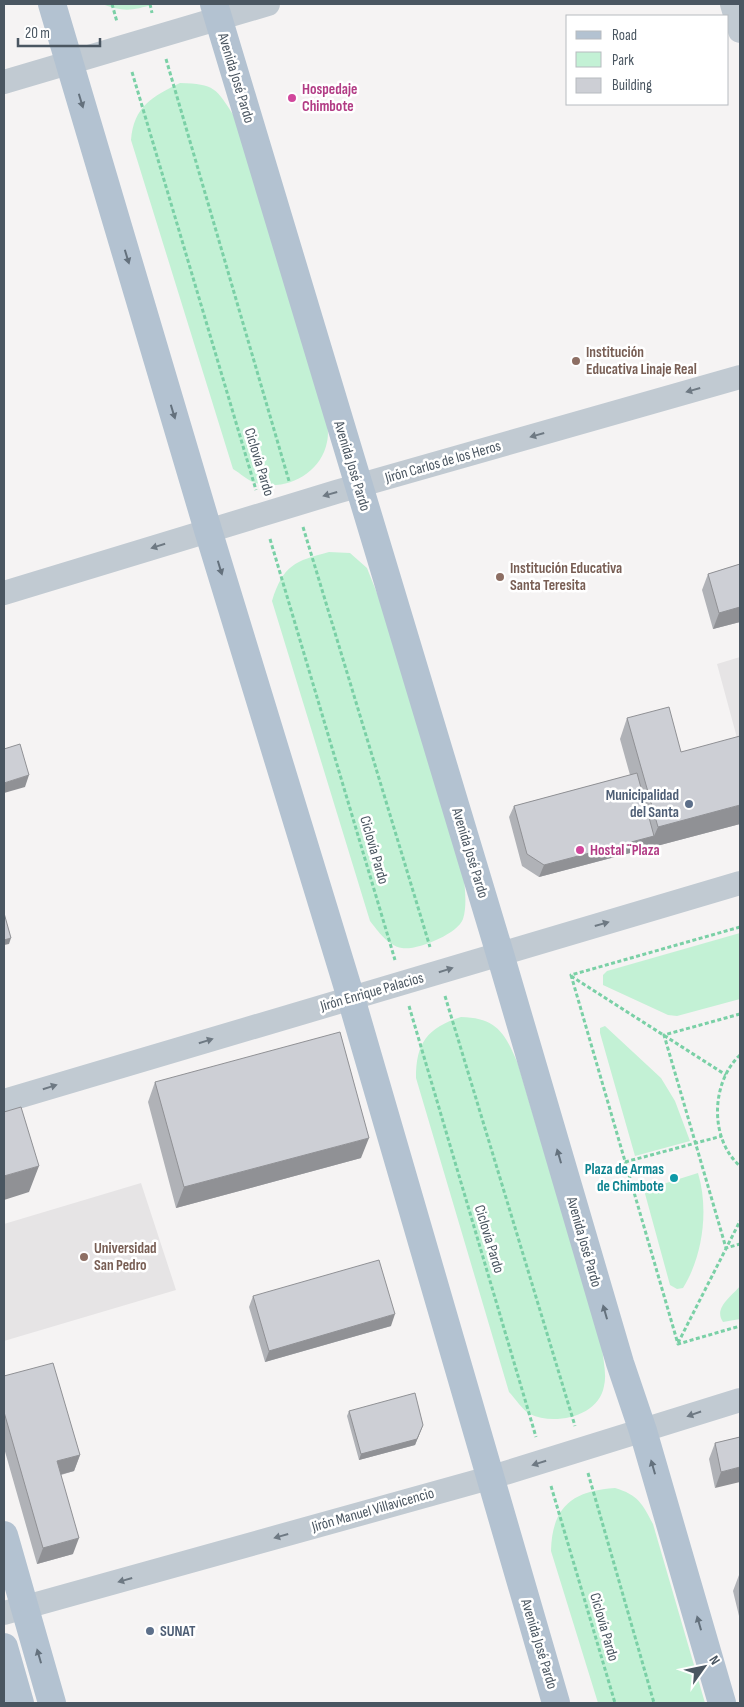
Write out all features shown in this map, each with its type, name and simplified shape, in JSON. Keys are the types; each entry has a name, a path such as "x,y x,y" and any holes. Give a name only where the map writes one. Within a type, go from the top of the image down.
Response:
{"main road":[{"name":"Avenida José Pardo","path":"52,4 208,530 351,998 489,1478 556,1703"},
{"name":"Avenida José Pardo","path":"216,11 500,954 620,1363 643,1432 722,1703"},
{"path":"4,1536 14,1611 52,1703"},
{"path":"4,1647 20,1703"}],"street":[{"path":"4,82 159,36 216,11 268,4"},
{"path":"732,4 740,31"},
{"name":"Jirón Carlos de los Heros","path":"4,593 296,504 740,377"},
{"name":"Jirón Enrique Palacios","path":"4,1101 740,884"},
{"name":"Jirón Manuel Villavicencio","path":"14,1611 489,1478 643,1432 740,1400"}],"path":[{"name":"Ciclovía Pardo","path":"112,4 615,1703"},
{"path":"150,4 296,504 563,1381 654,1703"},
{"path":"571,975 740,927"},
{"path":"571,975 726,1075"},
{"path":"571,975 678,1344"},
{"path":"664,1035 740,1014"},
{"path":"664,1035 726,1248"},
{"path":"740,1055 732,1062 720,1086 717,1113 722,1136 735,1162 740,1166"},
{"path":"625,1162 722,1136"},
{"path":"678,1344 740,1220"},
{"path":"726,1248 740,1244"},
{"path":"678,1344 740,1326"}],"shaded area":[{"path":"740,657 740,749 717,664"},
{"name":"Universidad San Pedro","path":"141,1183 176,1290 4,1341 4,1224"}],"green space":[{"path":"102,4 154,4 128,10"},
{"path":"180,83 208,86 213,89 223,99 234,116 328,415 328,439 323,453 310,471 290,482 278,485 256,483 233,469 131,140 136,119 146,104"},
{"path":"329,552 350,553 367,568 388,621 464,877 465,909 460,925 445,936 417,947 397,947 384,937 370,921 272,601 281,579 292,566 307,558"},
{"path":"740,933 740,999 677,1016 668,1015 603,985 603,975 607,971"},
{"path":"461,1017 483,1020 498,1029 509,1044 518,1064 602,1347 605,1377 600,1397 594,1405 574,1416 562,1419 540,1418 530,1414 521,1407 509,1392 416,1078 418,1055 426,1038 440,1026"},
{"path":"605,1026 661,1078 675,1101 690,1141 635,1156 600,1033 600,1028"},
{"path":"698,1173 703,1202 702,1232 690,1275 683,1288 677,1289 670,1285 644,1190"},
{"path":"740,1286 740,1319 723,1322 720,1312 722,1307"},
{"path":"615,1488 634,1497 646,1510 653,1524 705,1703 598,1703 551,1551 552,1536 555,1523 567,1504 587,1493"}],"building":[{"path":"740,564 740,607 719,613 708,574"},
{"name":"Municipalidad del Santa","path":"669,707 681,752 740,736 740,805 658,827 627,718"},
{"path":"20,744 29,775 4,783 4,749"},
{"path":"637,773 654,836 544,865 527,854 514,806"},
{"path":"4,913 11,938 4,940"},
{"path":"340,1032 369,1138 184,1187 155,1082"},
{"path":"21,1107 39,1166 4,1176 4,1112"},
{"path":"379,1260 395,1314 269,1351 253,1296"},
{"path":"53,1363 80,1455 57,1461 79,1538 43,1548 4,1412 4,1376"},
{"path":"415,1393 423,1425 417,1439 361,1454 349,1411"},
{"path":"740,1437 740,1467 721,1472 715,1443"}],"place":[{"name":"Hospedaje Chimbote","path":"292,98"},
{"name":"Institución Educativa Linaje Real","path":"576,361"},
{"name":"Institución Educativa Santa Teresita","path":"500,577"},
{"name":"Municipalidad del Santa","path":"689,804"},
{"name":"Hostal ¨Plaza","path":"580,850"},
{"name":"Plaza de Armas de Chimbote","path":"674,1178"},
{"name":"Universidad San Pedro","path":"84,1257"},
{"name":"SUNAT","path":"150,1631"}]}
